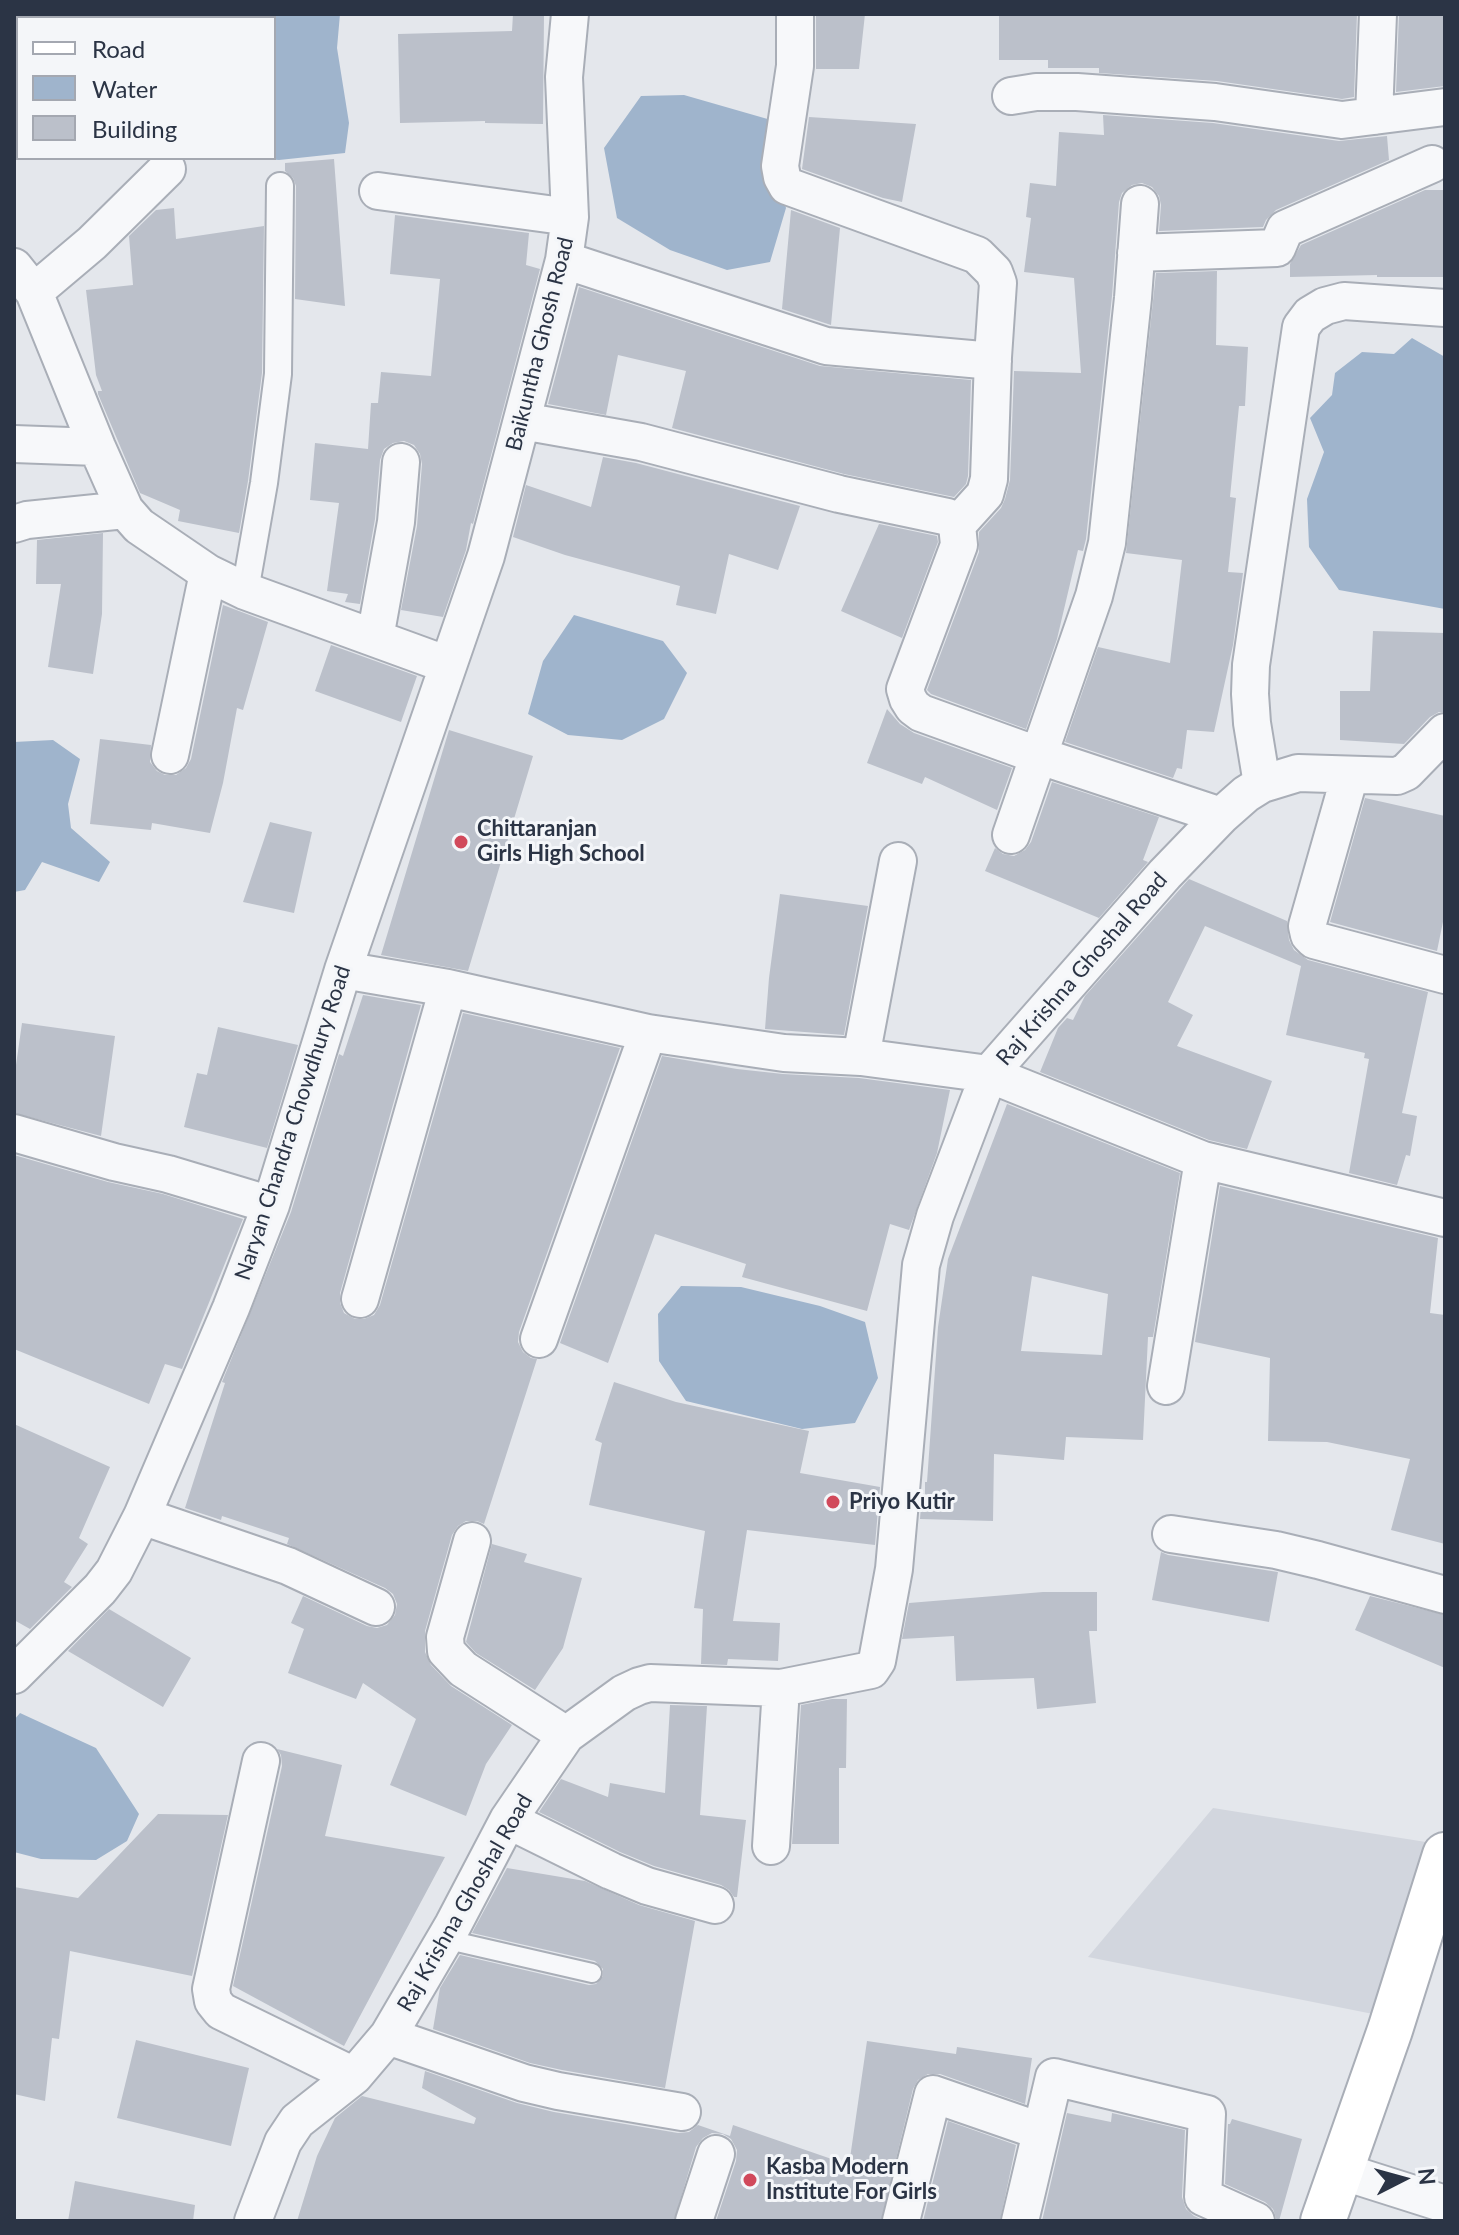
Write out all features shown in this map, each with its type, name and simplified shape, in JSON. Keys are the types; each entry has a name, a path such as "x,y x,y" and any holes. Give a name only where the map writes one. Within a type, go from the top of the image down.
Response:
{"main road":[{"path":"1323,2221 1390,2030 1432,1939 1445,1855"}],"street":[{"name":"Baikuntha Ghosh Road","path":"448,665 486,556 564,260 570,217 564,77 570,14"},
{"path":"795,14 795,66 780,166 787,186 977,255 994,272 998,283 989,479 985,494 957,525"},
{"path":"1374,116 1378,14"},
{"path":"1011,96 1051,91 1077,92 1226,103 1342,120 1445,107"},
{"path":"1136,253 1277,248 1285,229 1432,164"},
{"path":"167,169 92,243 24,279 125,510 139,526 208,573 245,591 448,665"},
{"path":"245,591 264,483 278,374 280,186"},
{"path":"378,191 570,217"},
{"path":"1011,835 1094,596 1107,543 1140,204"},
{"path":"564,260 826,346 993,361"},
{"path":"1262,784 1252,723 1251,665 1301,327 1310,315 1325,306 1344,301 1445,308"},
{"path":"522,421 641,442 839,494 948,517 957,525 959,545 905,689 913,707 921,713 1040,756 1221,816"},
{"path":"14,444 97,447"},
{"path":"375,638 396,522 401,462"},
{"path":"14,524 125,510"},
{"path":"170,755 208,573"},
{"name":"Naryan Chandra Chowdhury Road","path":"14,1675 100,1589 114,1571 142,1516 231,1308 271,1205 343,970 448,665"},
{"name":"Raj Krishna Ghoshal Road","path":"253,2221 283,2142 297,2121 354,2076 388,2036 508,1820 566,1735 624,1693 650,1683 781,1688 859,1674 871,1670 877,1661 894,1569 921,1265 935,1216 989,1074 1165,874 1246,794 1262,784 1298,773 1397,776 1406,772 1445,732"},
{"path":"1350,775 1307,926 1309,935 1314,940 1445,975"},
{"path":"861,1057 898,861"},
{"path":"343,970 448,988 648,1033 784,1053 861,1057 989,1074 1203,1160 1445,1218"},
{"path":"360,1299 448,988"},
{"path":"539,1339 648,1033"},
{"path":"14,1133 271,1205"},
{"path":"1166,1386 1203,1160"},
{"path":"142,1516 288,1566 376,1607"},
{"path":"1171,1534 1276,1550 1445,1595"},
{"path":"472,1541 445,1637 446,1651 463,1669 566,1735"},
{"path":"771,1846 781,1688"},
{"path":"261,1761 211,1989 213,2001 221,2011 354,2076"},
{"path":"508,1820 647,1886 715,1905"},
{"path":"388,2036 535,2086 682,2112"},
{"path":"1020,2221 1054,2077 1207,2114 1203,2197 1256,2221"},
{"path":"901,2221 933,2094 1040,2131"},
{"path":"694,2221 716,2154"},
{"path":"1341,2171 1445,2204"}],"lane":[{"path":"444,1939 592,1973"}],"shaded area":[{"path":"1213,1808 1432,1843 1388,2017 1088,1957"}],"water":[{"path":"340,14 337,48 349,123 345,153 276,160 276,16 156,16"},
{"path":"684,95 771,120 778,182 786,208 770,262 727,270 670,250 617,218 604,148 641,96"},
{"path":"1412,338 1445,357 1445,609 1339,590 1309,547 1307,499 1324,452 1310,418 1332,395 1335,373 1362,352 1394,354"},
{"path":"574,615 663,641 687,673 664,719 622,740 568,735 528,714 543,661"},
{"path":"53,740 80,759 68,804 71,828 110,862 99,882 42,862 25,890 14,892 14,742"},
{"path":"681,1286 741,1287 820,1306 865,1322 878,1378 855,1423 802,1429 686,1401 659,1361 658,1314"},
{"path":"20,1713 96,1748 139,1814 127,1841 96,1860 41,1859 14,1852 14,1720"}],"building":[{"path":"513,14 544,14 543,124 485,121 400,123 398,34 512,31"},
{"path":"816,14 865,14 859,69 816,69"},
{"path":"999,14 1357,14 1354,97 1342,99 1217,81 1099,73 1099,68 1048,68 1048,60 999,60"},
{"path":"1399,14 1445,14 1445,86 1396,92"},
{"path":"1103,115 1213,123 1339,141 1387,136 1389,160 1276,210 1263,227 1159,231 1161,205 1152,187 1142,183 1132,185 1122,193 1086,539 1083,551 1078,550 1057,639 1026,729 927,690 979,552 979,532 1001,508 1005,499 1010,480 1014,371 1081,373 1074,278 1024,272 1031,218 1026,217 1030,183 1056,186 1059,132 1104,135"},
{"path":"809,117 916,124 902,202 802,169"},
{"path":"334,159 345,306 295,299 296,186 285,171 285,163"},
{"path":"1425,190 1445,190 1445,277 1290,277 1290,264 1301,245"},
{"path":"174,208 176,239 264,226 262,373 239,533 178,521 180,510 140,493 98,394 102,391 96,375 86,290 133,285 129,236 156,210"},
{"path":"791,210 840,228 831,325 782,309"},
{"path":"395,215 529,233 526,265 540,269 466,550 443,617 401,610 417,526 422,464 414,445 404,441 393,443 384,449 380,460 375,519 360,604 345,602 348,594 327,591 339,503 310,500 315,443 368,449 371,403 378,403 381,372 431,376 440,279 390,274"},
{"path":"1217,271 1216,345 1248,347 1245,406 1239,406 1230,497 1236,498 1228,572 1243,573 1233,645 1214,732 1187,730 1182,769 1177,768 1173,778 1065,742 1098,647 1170,663 1182,560 1126,553 1156,273"},
{"path":"579,287 820,366 971,380 966,484 954,497 844,474 672,428 686,371 618,355 606,415 548,404"},
{"path":"603,457 800,506 778,570 729,554 716,614 676,605 680,586 565,555 513,537 526,485 591,507"},
{"path":"879,524 937,536 938,542 902,638 841,611"},
{"path":"103,533 102,614 93,674 48,667 61,584 36,584 37,540"},
{"path":"223,605 268,622 243,710 237,708 210,833 152,823 151,830 90,824 100,739 151,745 150,762 165,775 176,775 186,768 191,759"},
{"path":"1373,631 1445,633 1445,712 1430,717 1404,744 1340,740 1340,691 1370,691"},
{"path":"331,645 417,676 401,722 315,691"},
{"path":"887,709 900,724 914,733 1012,768 997,810 925,777 922,784 867,763"},
{"name":"Chittaranjan Girls High School","path":"449,730 533,756 468,971 381,955"},
{"path":"1052,782 1159,817 1143,860 1148,862 1099,918 985,871 995,848 1003,854 1014,856 1025,850 1031,842"},
{"path":"1365,798 1445,816 1445,912 1437,951 1330,922"},
{"path":"270,822 312,832 294,913 243,902"},
{"path":"1189,879 1287,921 1289,940 1294,950 1308,960 1428,992 1402,1113 1417,1116 1410,1156 1406,1155 1397,1185 1349,1173 1369,1059 1364,1058 1365,1053 1286,1035 1301,966 1205,926 1168,1002 1193,1015 1177,1046 1272,1081 1247,1149 1209,1140 1040,1072 1058,1028 1067,1018 1073,1020 1085,996"},
{"path":"780,894 868,906 844,1035 765,1029"},
{"path":"363,995 421,1005 340,1293 344,1313 355,1319 374,1315 380,1305 463,1013 620,1048 519,1332 518,1342 523,1352 537,1359 484,1524 466,1521 452,1535 425,1631 425,1652 431,1665 451,1686 512,1725 486,1764 466,1816 390,1785 416,1719 363,1683 356,1699 288,1673 304,1629 291,1623 303,1596 377,1628 387,1625 395,1615 397,1604 393,1594 287,1544 289,1538 222,1516 221,1520 185,1508 225,1383 222,1382 291,1212 339,1054 343,1056"},
{"path":"22,1023 115,1036 101,1136 14,1113 14,1079"},
{"path":"218,1027 298,1045 267,1148 184,1127 197,1073 207,1075"},
{"path":"662,1056 737,1069 859,1078 950,1090 937,1153 909,1230 890,1224 867,1311 742,1277 746,1264 655,1234 608,1363 560,1343"},
{"path":"1007,1104 1180,1173 1153,1337 1148,1337 1143,1440 1066,1437 1064,1460 994,1454 993,1521 920,1519 922,1494 925,1494 927,1482 938,1327 948,1259","holes":["1032,1276 1108,1294 1102,1355 1021,1351"]},
{"path":"14,1155 163,1194 243,1219 182,1369 165,1364 149,1404 14,1349"},
{"path":"1220,1186 1438,1238 1430,1313 1445,1315 1445,1544 1391,1530 1410,1459 1327,1442 1268,1441 1270,1358 1195,1342"},
{"path":"614,1382 676,1402 809,1431 800,1473 880,1487 875,1545 747,1530 733,1621 780,1623 778,1661 728,1659 727,1665 701,1664 703,1609 694,1608 705,1531 589,1505 602,1443 595,1440"},
{"path":"14,1424 110,1467 79,1538 88,1544 64,1582 72,1587 30,1629 14,1620"},
{"path":"492,1544 527,1554 524,1562 582,1578 563,1648 535,1690 476,1653 466,1642"},
{"path":"1161,1552 1278,1572 1269,1622 1152,1600"},
{"path":"1043,1592 1097,1592 1097,1631 1089,1631 1096,1703 1037,1709 1034,1678 956,1681 954,1636 902,1639 909,1603"},
{"path":"1370,1596 1445,1615 1445,1668 1355,1630"},
{"path":"109,1609 191,1658 163,1707 68,1651"},
{"path":"847,1699 846,1768 839,1768 839,1844 792,1844 801,1705"},
{"path":"670,1705 707,1706 700,1815 746,1820 737,1897 721,1885 654,1866 620,1852 539,1812 561,1779 608,1797 610,1783 665,1793"},
{"path":"277,1749 342,1765 325,1836 445,1857 344,2046 233,1986 282,1766"},
{"path":"158,1814 228,1815 192,1976 70,1951 59,2039 52,2038 45,2101 14,2094 14,1887 78,1898"},
{"path":"507,1868 585,1881 639,1905 695,1921 665,2088 530,2063 433,2029 440,1988 460,1955 589,1985 596,1984 603,1976 603,1969 595,1961 472,1933"},
{"path":"136,2040 249,2068 231,2146 117,2118"},
{"path":"867,2041 956,2054 957,2047 1032,2058 1025,2104 940,2074 928,2074 918,2080 913,2089 881,2221 716,2221 737,2150 731,2139 712,2133 696,2147 674,2221 297,2221 317,2156 335,2118 362,2096 474,2124 476,2118 422,2088 425,2071 517,2103 554,2112 678,2133 689,2132 698,2125 730,2136 733,2125 849,2165"},
{"path":"1067,2113 1111,2122 1112,2113 1185,2130 1182,2197 1186,2209 1205,2221 1042,2221"},
{"path":"1232,2119 1302,2139 1279,2221 1265,2202 1225,2184 1228,2124"},
{"path":"948,2121 1016,2145 1000,2221 923,2221"},
{"path":"75,2181 195,2205 193,2221 68,2221"}],"place":[{"name":"Chittaranjan Girls High School","path":"461,842"},
{"name":"Priyo Kutir","path":"833,1502"},
{"name":"Kasba Modern Institute For Girls","path":"750,2180"}]}
